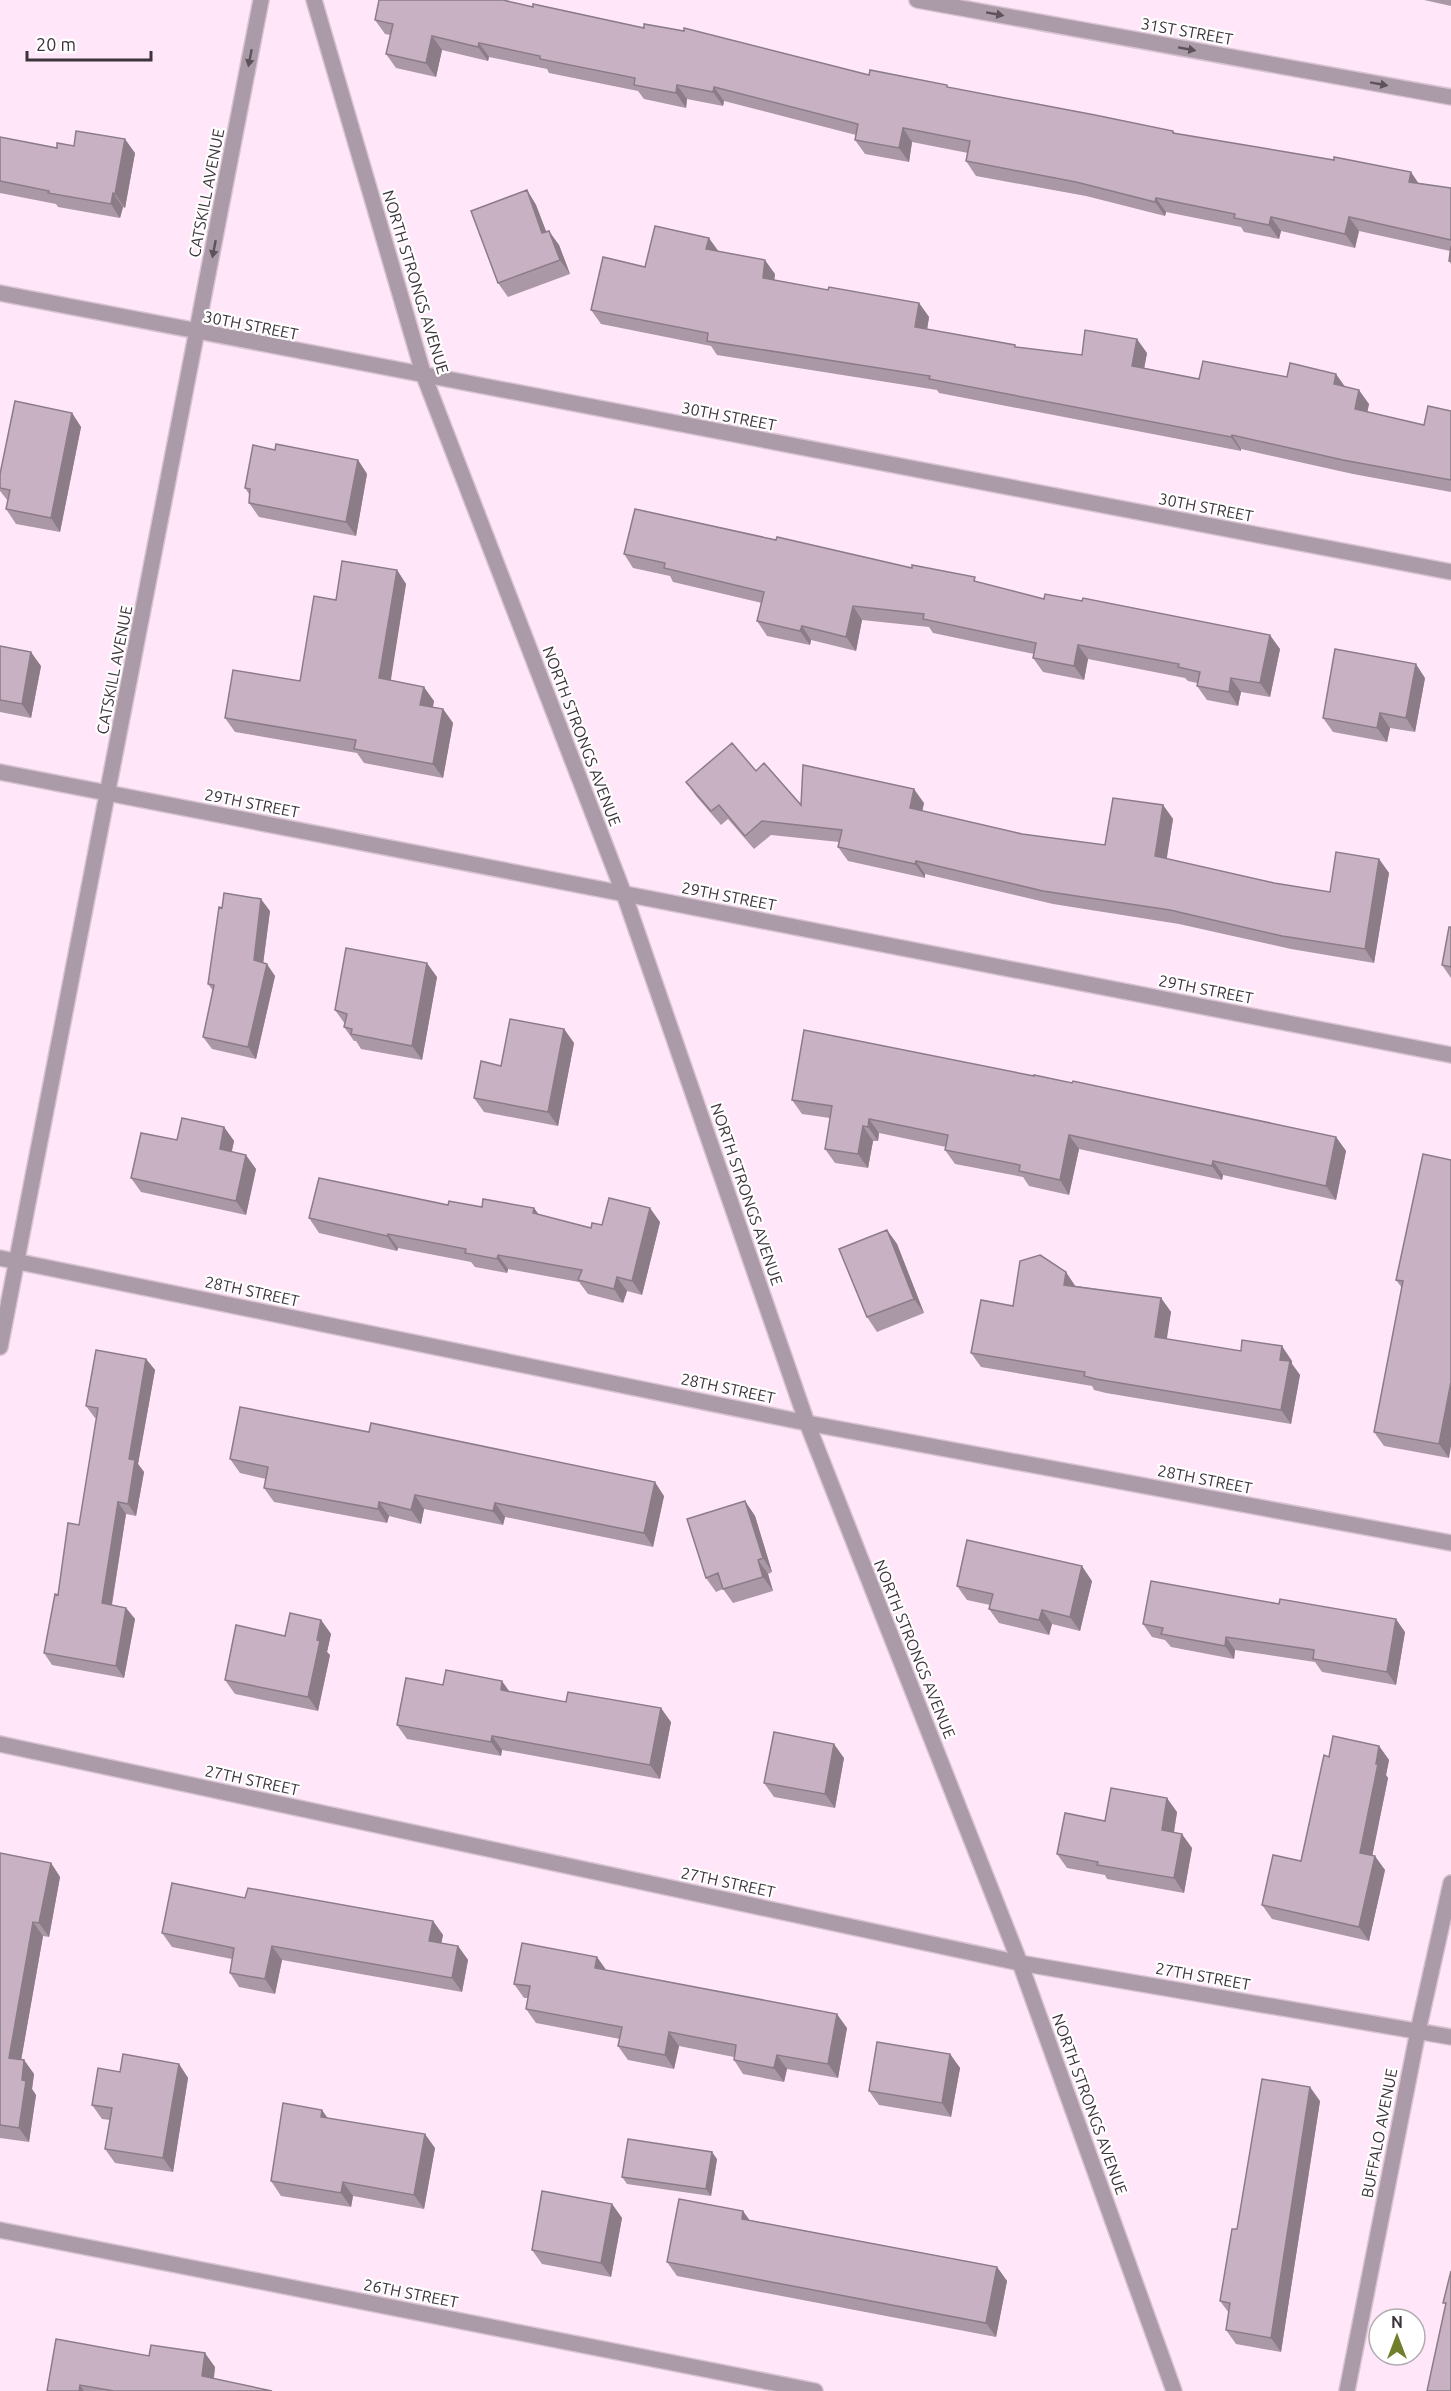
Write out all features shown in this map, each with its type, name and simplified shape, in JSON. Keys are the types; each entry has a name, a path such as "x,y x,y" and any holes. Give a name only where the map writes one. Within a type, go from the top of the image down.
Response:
{"street":[{"name":"CATSKILL AVENUE","path":"0,1347 261,0"},
{"name":"NORTH STRONGS AVENUE","path":"314,0 424,376 624,894 807,1423 1020,1963 1174,2391"},
{"name":"31ST STREET","path":"917,0 1451,97"},
{"name":"30TH STREET","path":"0,293 198,333 1451,572"},
{"name":"29TH STREET","path":"0,772 1451,1056"},
{"name":"28TH STREET","path":"0,1258 807,1423 1451,1543"},
{"name":"27TH STREET","path":"0,1744 1020,1963 1451,2037"},
{"name":"BUFFALO AVENUE","path":"1347,2391 1418,2031 1451,1883"},
{"name":"26TH STREET","path":"0,2230 814,2391"}],"building":[{"path":"379,0 503,0 533,7 533,4 644,28 644,24 684,31 684,28 869,75 870,70 1173,131 1173,133 1334,160 1334,157 1411,172 1409,182 1451,188 1451,240 1349,217 1345,234 1271,217 1269,225 1234,218 1235,214 1156,198 1155,202 1076,182 966,161 970,141 903,128 899,148 855,140 858,124 714,87 713,92 677,85 676,93 634,85 635,78 540,59 540,56 479,43 478,47 432,36 426,63 386,54 393,24 375,20"},
{"path":"76,131 125,139 115,194 113,193 111,204 48,193 49,191 0,181 0,137 57,148 57,143 74,146"},
{"path":"527,190 542,233 549,231 560,260 498,283 471,211"},
{"path":"655,226 709,238 706,249 765,260 763,278 919,303 915,327 1015,345 1015,347 1082,355 1085,330 1137,339 1132,366 1199,379 1203,361 1287,377 1290,363 1336,374 1334,384 1359,390 1355,409 1424,425 1428,406 1451,411 1451,480 1343,460 1232,435 1231,437 929,379 930,376 707,341 708,333 591,310 603,257 645,267"},
{"path":"15,401 72,413 51,518 6,509 10,490 0,488 0,474"},
{"path":"276,444 358,460 346,522 249,503 250,489 245,488 253,445 275,450"},
{"path":"635,509 776,540 777,537 912,568 912,565 975,577 974,581 1044,599 1045,594 1082,601 1083,598 1270,635 1260,683 1231,678 1229,692 1197,686 1200,672 1178,667 1179,664 1078,645 1074,666 1033,658 1036,643 923,619 924,614 853,606 846,637 802,626 800,631 757,621 764,592 664,568 665,563 624,554"},
{"path":"342,561 397,570 379,678 424,687 420,705 443,709 433,764 354,749 356,740 225,718 233,670 300,681 314,596 336,600"},
{"path":"0,646 31,652 22,704 0,700"},
{"path":"1335,649 1416,664 1406,718 1380,713 1377,728 1323,718"},
{"path":"732,743 756,771 764,763 801,805 803,765 914,789 910,808 1022,834 1105,845 1113,798 1163,805 1155,856 1274,883 1330,892 1336,852 1379,859 1365,949 1282,936 1170,910 1043,891 916,861 915,864 838,847 842,830 762,821 745,836 719,805 711,811 686,782"},
{"path":"224,893 261,899 254,960 267,964 248,1047 203,1037 214,985 208,984 219,907 222,908"},
{"path":"1449,927 1451,927 1451,967 1442,965"},
{"path":"346,948 427,963 412,1046 351,1034 352,1029 344,1027 347,1014 335,1010"},
{"path":"510,1019 564,1029 548,1112 474,1098 481,1061 501,1066"},
{"path":"804,1030 1034,1076 1072,1083 1073,1081 1336,1137 1326,1186 1213,1161 1212,1166 1069,1135 1060,1180 1019,1171 1020,1165 945,1150 948,1135 869,1119 868,1127 863,1126 858,1154 825,1149 832,1106 792,1100"},
{"path":"182,1118 224,1127 220,1149 246,1155 236,1201 131,1178 141,1133 177,1140"},
{"path":"1423,1154 1451,1160 1451,1382 1439,1444 1374,1432 1403,1281 1396,1280"},
{"path":"319,1178 448,1205 449,1201 482,1207 483,1199 534,1208 533,1213 591,1228 592,1223 602,1225 609,1198 650,1208 632,1281 617,1277 614,1289 578,1280 582,1270 498,1255 497,1259 465,1253 466,1249 388,1234 387,1236 309,1218"},
{"path":"887,1230 914,1299 867,1317 839,1249"},
{"path":"1040,1255 1066,1272 1064,1285 1161,1298 1155,1337 1241,1351 1242,1340 1282,1346 1280,1360 1290,1361 1281,1410 1096,1379 1084,1376 1085,1372 971,1353 981,1300 1013,1306 1020,1261"},
{"path":"96,1350 146,1359 129,1459 135,1460 128,1504 118,1502 102,1603 126,1608 116,1666 44,1653 55,1594 58,1595 68,1523 79,1525 98,1408 86,1406"},
{"path":"240,1407 369,1432 371,1423 655,1482 644,1533 495,1503 493,1511 415,1495 411,1510 379,1502 378,1509 264,1488 268,1467 230,1459"},
{"path":"745,1501 763,1558 758,1560 763,1577 723,1589 718,1573 706,1578 687,1519"},
{"path":"967,1540 1082,1566 1070,1617 1042,1610 1039,1620 989,1609 993,1594 957,1586"},
{"path":"1151,1581 1279,1604 1280,1599 1396,1619 1387,1672 1313,1659 1314,1650 1226,1637 1225,1646 1161,1634 1163,1628 1143,1624"},
{"path":"290,1613 321,1620 317,1640 320,1641 308,1697 225,1680 236,1625 285,1636"},
{"path":"446,1670 502,1681 501,1690 566,1702 568,1692 661,1708 650,1765 492,1736 491,1742 397,1725 406,1678 443,1685"},
{"path":"774,1732 834,1744 825,1794 764,1783"},
{"path":"1333,1736 1379,1746 1376,1764 1378,1764 1360,1853 1375,1856 1359,1927 1262,1905 1273,1855 1301,1861 1324,1755 1329,1757"},
{"path":"1111,1788 1167,1798 1162,1830 1182,1834 1174,1878 1097,1865 1098,1862 1057,1854 1065,1813 1105,1821"},
{"path":"0,1853 51,1863 39,1923 33,1922 9,2058 24,2060 22,2080 26,2081 19,2128 0,2125"},
{"path":"172,1883 245,1898 248,1888 433,1921 429,1941 458,1946 452,1978 272,1946 265,1979 230,1973 234,1948 162,1933"},
{"path":"522,1943 597,1957 595,1968 837,2014 828,2064 777,2055 774,2068 734,2060 736,2045 669,2032 665,2055 618,2046 622,2027 526,2009 530,1986 514,1984"},
{"path":"877,2042 950,2054 942,2103 869,2091"},
{"path":"123,2054 179,2064 163,2158 105,2149 112,2108 92,2105 98,2068 120,2072"},
{"path":"1262,2079 1310,2087 1271,2338 1226,2330 1230,2303 1220,2301 1232,2229 1237,2229"},
{"path":"283,2103 322,2110 321,2117 425,2134 414,2195 343,2182 341,2193 271,2181"},
{"path":"628,2139 712,2152 706,2189 622,2177"},
{"path":"542,2191 612,2204 601,2263 532,2250"},
{"path":"679,2199 743,2211 742,2219 997,2267 986,2323 667,2262"},
{"path":"1451,2271 1451,2391 1427,2391 1446,2303 1443,2303"},
{"path":"56,2339 149,2356 151,2345 205,2353 202,2376 272,2391 114,2391 80,2385 79,2391 47,2391"}]}
